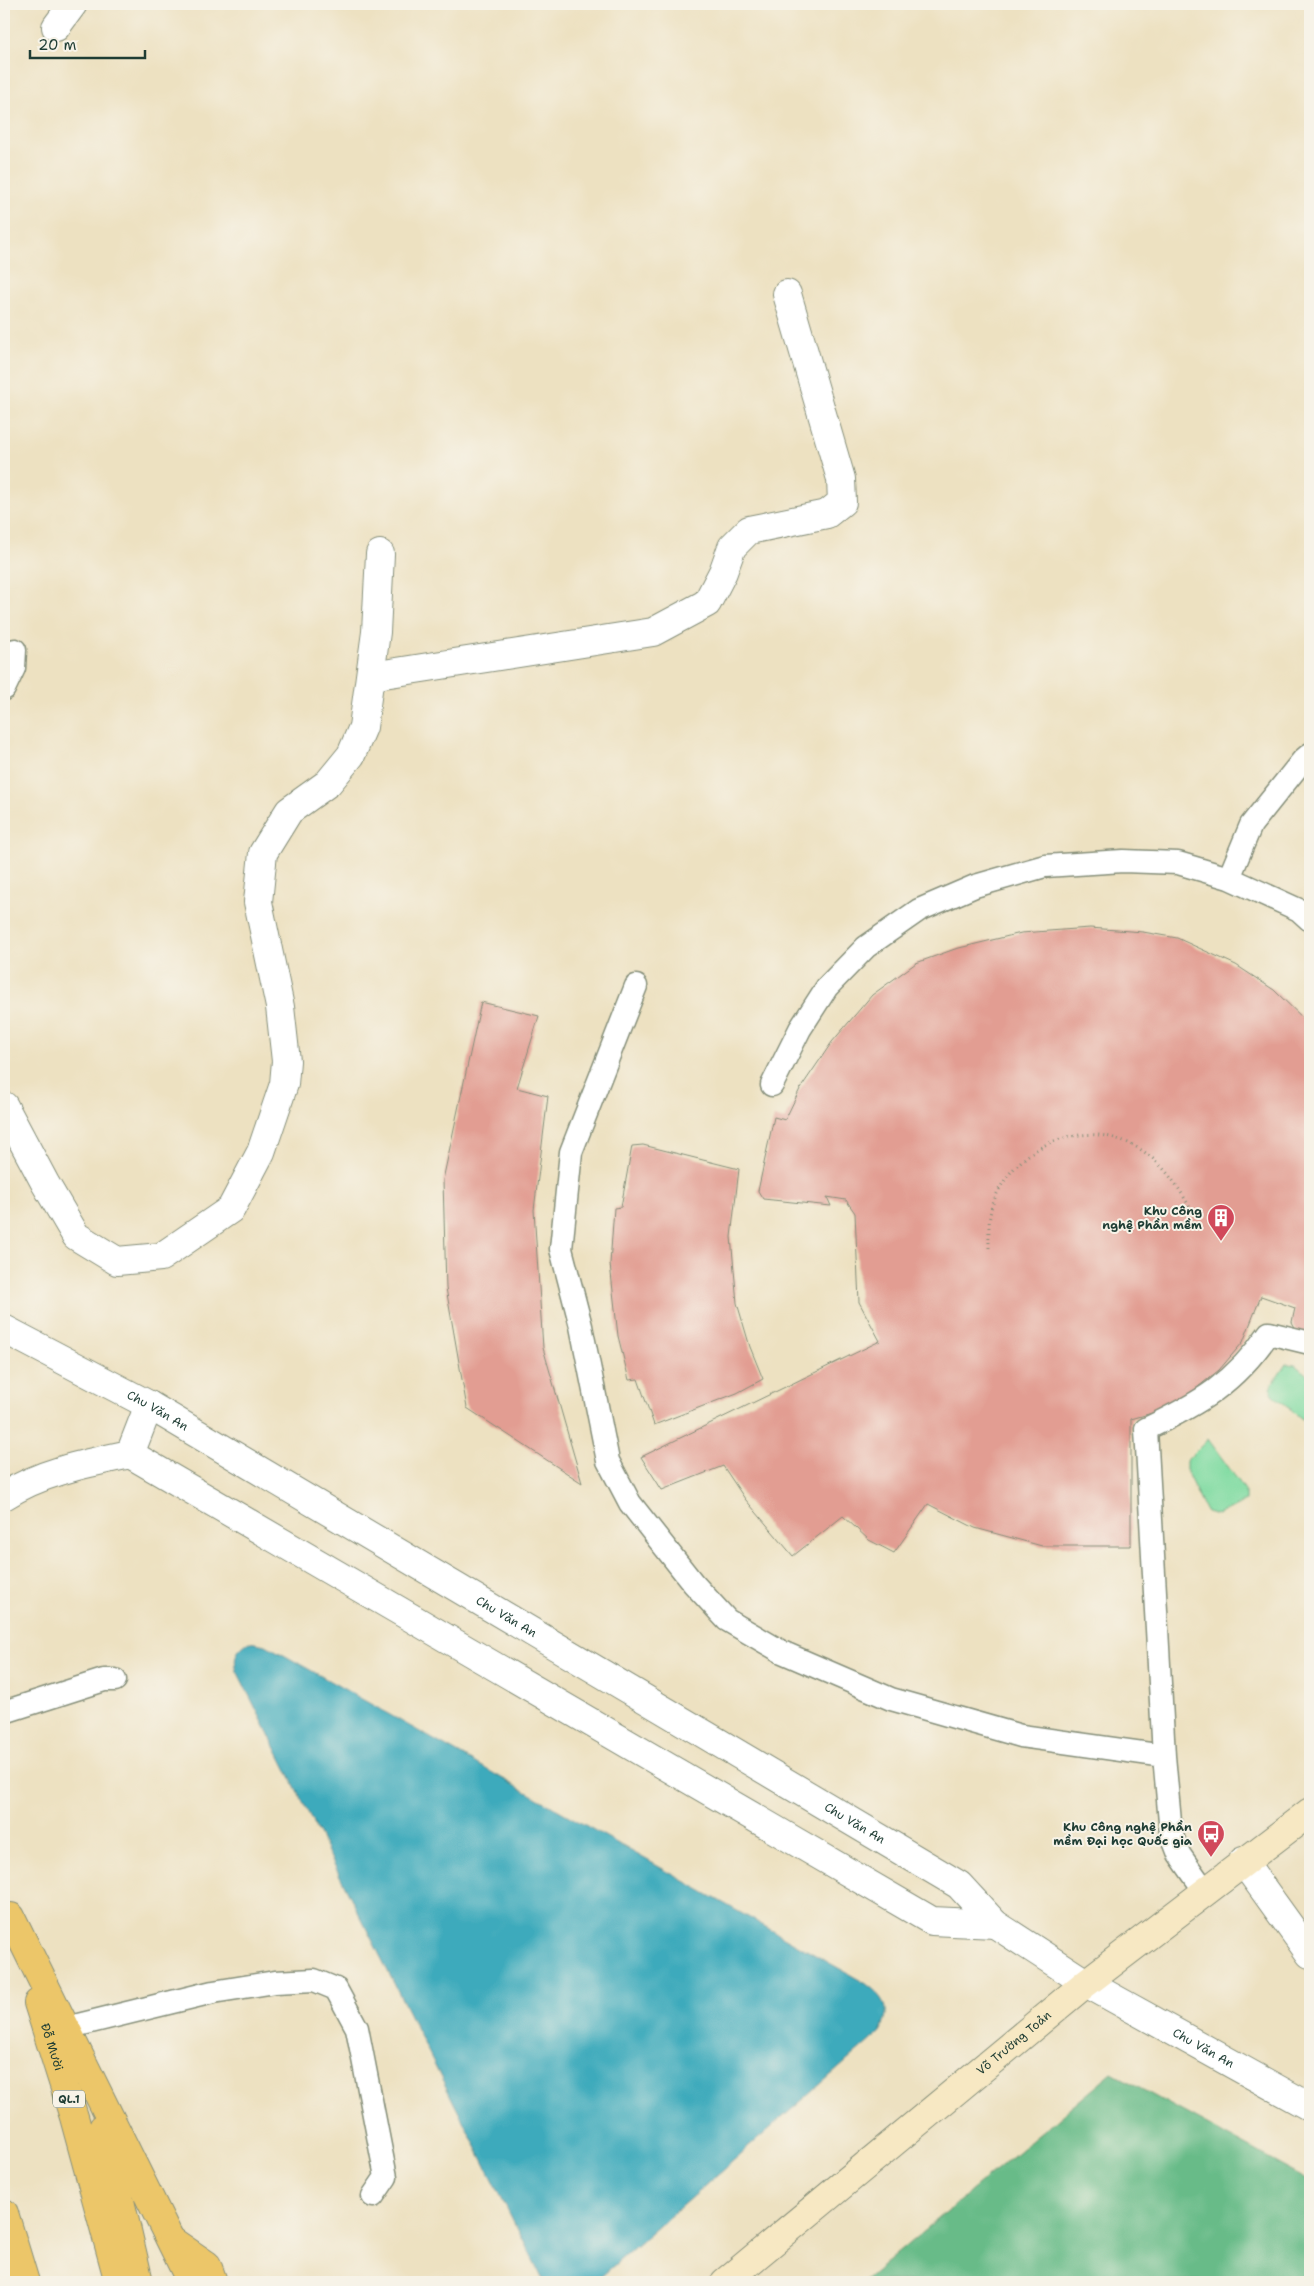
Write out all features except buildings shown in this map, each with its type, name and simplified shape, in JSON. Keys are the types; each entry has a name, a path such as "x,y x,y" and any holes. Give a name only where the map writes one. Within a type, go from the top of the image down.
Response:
{"highway":[{"name":"QL.1","path":"7,1908 191,2282"},
{"name":"Đỗ Mười","path":"7,1908 74,2117 119,2282"},
{"name":"QL.1","path":"92,2081 139,2282"},
{"path":"4,2213 25,2282"},
{"name":"QL.1","path":"171,2240 207,2266 213,2282"}],"street":[{"path":"56,27 72,4"},
{"path":"371,676 653,632 707,602 723,572 732,547 749,530 827,514 842,502 841,479 787,294"},
{"path":"4,1106 76,1236 118,1261 161,1257 232,1209 262,1152 284,1084 286,1060 280,1007 258,902 263,853 289,811 328,783 351,755 363,727 371,676 380,554"},
{"name":"Chu Văn An","path":"4,1329 148,1405 960,1885 995,1924 1086,1983 1310,2107"},
{"path":"130,1454 148,1405"},
{"path":"4,1496 18,1486 78,1465 130,1454 932,1921 995,1924"},
{"name":"Võ Trường Toản","path":"725,2282 1086,1983 1242,1861 1310,1812"},
{"path":"1242,1861 1310,1954"}],"lane":[{"path":"4,689 14,668 15,650"},
{"path":"1229,878 1251,826 1302,760 1310,754"},
{"path":"772,1085 800,1029 827,987 866,947 919,910 974,886 1045,866 1123,861 1178,863 1229,878 1298,910 1310,920"},
{"path":"636,986 571,1152 561,1249 581,1326 608,1461 630,1503 693,1583 727,1620 782,1652 892,1699 1021,1736 1164,1756"},
{"path":"1205,1891 1179,1854 1171,1833 1164,1756 1146,1429 1212,1394 1232,1378 1254,1356 1269,1333 1310,1344"},
{"path":"4,1712 104,1680 115,1680"},
{"path":"66,2028 213,1992 275,1982 314,1980 336,1989 357,2028 382,2155 386,2178 373,2196"}],"path":[{"path":"989,1248 988,1228 992,1207 1001,1187 1015,1166 1028,1154 1050,1143 1076,1135 1100,1134 1138,1148 1176,1183 1194,1215"}],"green space":[{"path":"1286,1364 1295,1365 1310,1377 1310,1426 1273,1394 1270,1388"},
{"path":"1208,1439 1245,1490 1245,1501 1218,1515 1206,1512 1186,1471 1186,1461"},
{"path":"1112,2073 1310,2181 1310,2282 863,2282"}],"water":[{"path":"249,1642 266,1645 865,1983 878,1994 885,2004 886,2016 880,2032 595,2282 544,2282 237,1671 235,1662 238,1651"}],"place":[{"name":"Khu Công nghệ Phần mềm","path":"1221,1242"},
{"name":"Khu Công nghệ Phần mềm Đại học Quốc gia","path":"1211,1858"}]}
